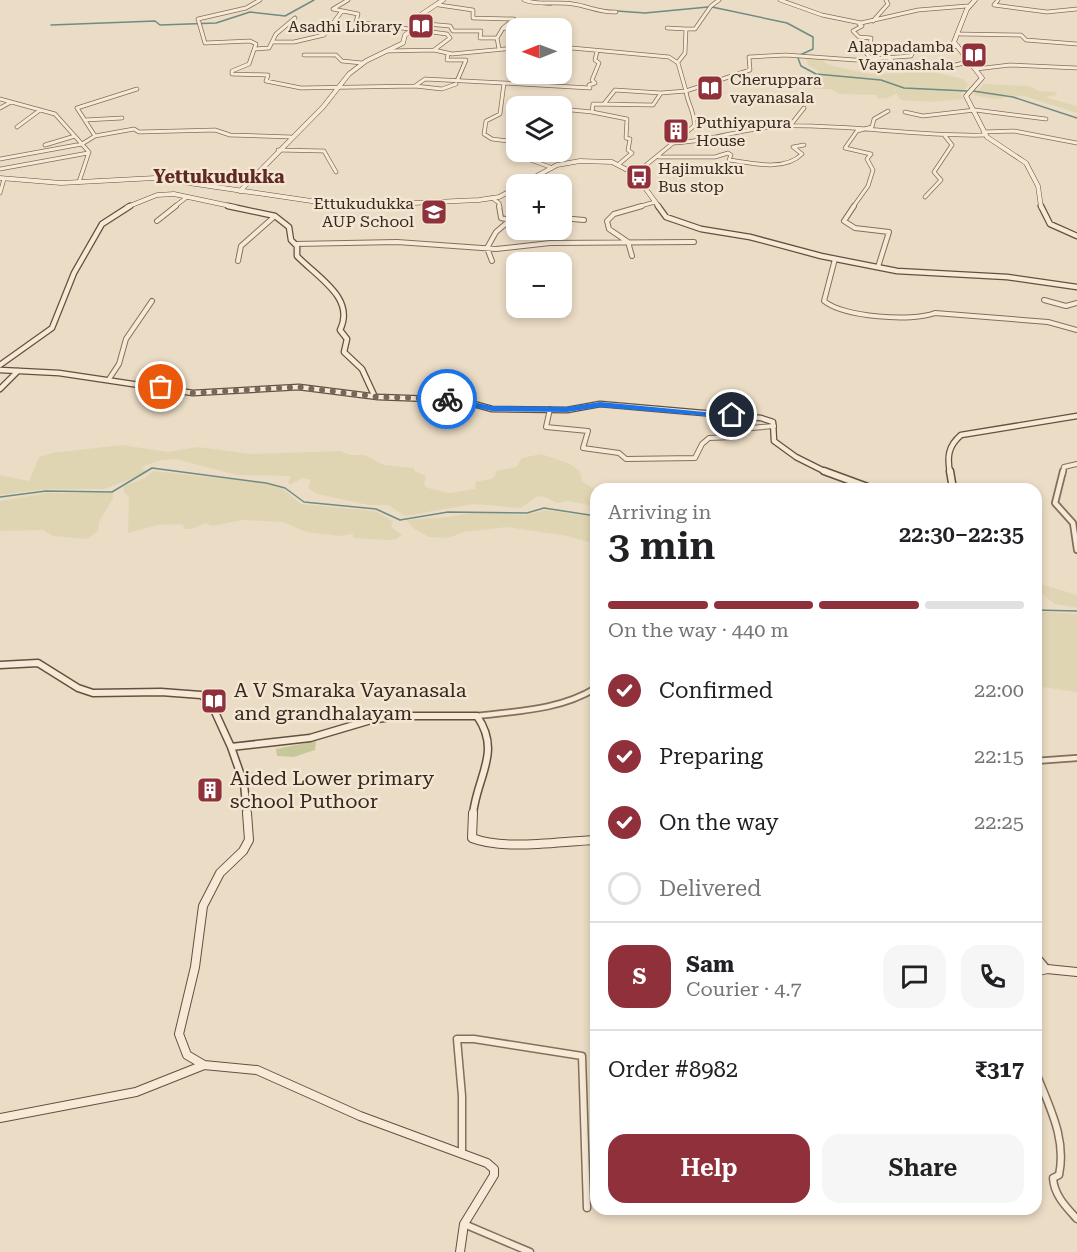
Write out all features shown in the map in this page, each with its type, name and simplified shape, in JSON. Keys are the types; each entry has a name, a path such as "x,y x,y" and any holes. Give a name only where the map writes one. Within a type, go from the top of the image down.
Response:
{"main road":[{"path":"240,191 362,63 403,43 405,35 414,29 422,14 439,5 443,0"},
{"path":"975,0 962,13 960,34 954,42 976,69 981,80 966,96 984,133 1026,162 1041,196 1041,213 1053,230 1077,236"},
{"path":"538,174 549,167 580,161 619,164 635,174 666,217 686,225 750,237 835,259 878,267 934,275 1007,277 1077,287"},
{"path":"2,178 79,182 155,178 318,202 369,205 492,198 506,192"},
{"path":"207,200 219,189"},
{"path":"0,364 27,348 52,328 74,273 102,224 120,210 157,195 187,196 275,216 289,227 297,256 316,271 344,308 346,319 340,330 348,335 349,340 344,352 362,369 374,395"},
{"path":"0,370 109,379 193,393 298,387 374,395 459,400 492,409 567,410 600,404 761,418 768,419 774,426 774,441 789,453 857,483"},
{"path":"0,389 18,371"},
{"path":"952,483 948,451 952,441 961,435 1077,416"},
{"path":"0,665 38,663 78,688 93,693 161,692 201,695 210,701 231,747 244,784 248,807 249,840 243,851 220,873 203,906 195,967 179,1034 187,1055 204,1065 257,1070 360,1116 488,1163 494,1169 494,1175 464,1224 460,1252"},
{"path":"231,747 310,738 371,720 397,716 477,716 489,736 491,754 477,794 472,831 475,841 590,840"},
{"path":"1042,970 1077,972"},
{"path":"0,1118 136,1092 204,1065"}],"street":[{"path":"260,0 246,8 198,19 205,43 250,41 256,44 249,64 232,71 232,74 268,75 266,81 301,88 415,86 442,89 450,84 477,83 590,88 589,85 595,83 592,80 600,63 595,60 597,51"},
{"path":"348,0 333,9 358,14 356,22 447,34 450,38 434,50"},
{"path":"524,0 539,6 566,3 599,13 616,12"},
{"path":"667,28 695,29 711,6 719,0"},
{"path":"780,0 810,12 858,23 918,10 967,6"},
{"path":"873,21 888,4 886,0"},
{"path":"998,0 994,5 1047,12 1077,9"},
{"path":"439,5 473,10 473,18 514,19 503,28 497,38 499,49"},
{"path":"272,42 294,42 324,35 342,11"},
{"path":"255,48 270,48 276,34 295,18"},
{"path":"416,23 450,26 453,31 481,31 480,38 497,38"},
{"path":"858,23 862,26 853,31 859,37 871,38 870,46 863,49 871,59"},
{"path":"678,62 685,53 686,28"},
{"path":"960,34 1021,34 1026,40 1077,44"},
{"path":"604,104 615,90 661,93 686,91 750,70 749,57 798,56 846,60 871,59 896,53 911,56 916,46 940,50 958,46"},
{"path":"572,48 664,56 678,62 684,77 686,100 696,122 689,132 635,174"},
{"path":"388,51 434,50 448,54 506,49"},
{"path":"448,54 447,60 466,60 457,81"},
{"path":"304,55 336,55 342,61 362,63"},
{"path":"886,56 894,64 909,66 951,67 970,62"},
{"path":"976,69 1004,65 1077,68"},
{"path":"415,86 425,79 477,83"},
{"path":"504,83 500,114 486,121 484,134 492,140 506,141"},
{"path":"94,136 77,108 137,90"},
{"path":"592,112 593,104 653,105 661,93"},
{"path":"0,99 55,114 88,153"},
{"path":"0,108 11,102"},
{"path":"789,127 804,108"},
{"path":"16,127 40,110"},
{"path":"572,110 608,114 607,117 627,119 626,138 630,139 627,145 632,153 619,164"},
{"path":"905,112 913,116 934,117 974,110 1046,119"},
{"path":"878,267 889,232 855,228 844,222 868,186 873,170 867,159 871,154 845,148 857,131 872,127 874,119 888,111"},
{"path":"85,120 122,118"},
{"path":"674,143 789,127 945,136 1014,131 1077,143"},
{"path":"0,159 82,144 94,136 134,129 139,132 215,130 230,135 291,137"},
{"path":"45,145 75,136"},
{"path":"925,197 941,180 934,172 952,145 945,136"},
{"path":"659,157 715,157 728,153 731,154 729,160 776,165 794,162 802,154 792,149 804,145"},
{"path":"278,150 324,151 336,172"},
{"path":"0,169 88,153"},
{"path":"79,182 88,153"},
{"path":"536,162 549,167"},
{"path":"0,193 2,178"},
{"path":"157,221 187,196"},
{"path":"492,198 499,203 501,218 506,219"},
{"path":"632,256 628,242 609,229 607,221 614,214 656,202"},
{"path":"238,261 241,246 275,216"},
{"path":"572,219 584,220"},
{"path":"487,248 496,232 506,223"},
{"path":"295,244 397,242 487,248 550,243 694,242"},
{"path":"487,248 492,261"},
{"path":"835,259 824,301 835,310 927,316 935,313 974,315 1057,323 1077,330"},
{"path":"1044,300 1066,306 1077,303"},
{"path":"109,379 119,364 126,339 152,302"},
{"path":"550,409 546,427 588,431 583,448 619,453 626,459 695,458 702,441 709,436 733,437 740,429 774,426"},
{"path":"1077,464 1064,467 1055,503 1073,523 1077,550"},
{"path":"477,716 535,709 590,692"},
{"path":"1042,760 1077,758"},
{"path":"1042,963 1047,969"},
{"path":"462,1152 462,1096 457,1039 474,1039 582,1056 587,1208"},
{"path":"1042,1089 1061,1141 1064,1163 1059,1175 1053,1178 1053,1182 1066,1206 1077,1219"},
{"path":"464,1224 530,1252"}],"shaded area":[{"path":"806,57 825,58 824,62 833,66 870,74 905,73 908,70 934,72 963,79 969,85 961,93 963,99 930,102 901,100 893,88 896,94 878,99 877,95 839,94 830,89 815,89 809,85 807,77 820,72 808,65"},
{"path":"984,84 1030,86 1038,91 1056,92 1057,95 1045,97 1077,106 1077,113 1024,96 1006,95 995,99 973,95"},
{"path":"122,445 167,452 198,447 251,454 340,451 350,455 365,455 384,465 414,468 414,471 426,476 424,485 428,488 449,493 476,489 475,482 491,479 495,476 496,471 516,467 522,458 541,454 568,463 580,471 582,481 590,487 590,505 568,501 557,503 538,496 521,508 474,504 405,516 388,505 369,505 317,494 308,488 311,480 303,478 290,485 288,482 291,476 237,475 175,459 161,460 141,467 146,471 144,474 104,489 48,489 0,495 0,475 29,481 39,457 52,453"},
{"path":"153,471 258,482 283,489 301,504 375,511 393,521 391,527 402,535 396,539 387,540 353,538 353,534 340,536 306,532 284,522 243,520 212,526 206,523 191,529 185,529 182,524 158,525 128,533 129,497 124,492 124,486 145,478"},
{"path":"47,493 113,493 113,498 99,522 98,531 87,539 53,536 43,530 0,531 0,501"},
{"path":"546,510 590,516 590,543 568,536 507,527 464,532 448,538 429,537 413,528 407,520 450,517 474,512 525,515"},
{"path":"1042,584 1077,595 1077,608 1055,604 1043,595"},
{"path":"1042,612 1077,614 1077,692 1042,687"}],"green space":[{"path":"316,741 315,750 294,757 277,756 276,749"}],"waterway":[{"path":"51,25 155,21 160,25 216,23 250,12 285,16 314,0"},
{"path":"538,4 551,5"},
{"path":"617,11 645,13 708,7"},
{"path":"712,7 787,23 813,37 813,49 800,55"},
{"path":"798,58 801,66 816,74 881,80 904,88 967,91"},
{"path":"973,91 1013,97 1077,118"},
{"path":"0,497 46,491 112,492 152,468 266,483 285,488 304,502 376,509 400,520 448,512 527,513 544,508 590,515"},
{"path":"1042,610 1077,611"}],"way so far":[{"path":"161,387 193,393 298,387 378,397 447,399"}],"place":[{"name":"Asadhi Library","path":"421,26"},
{"name":"Alappadamba Vayanashala","path":"974,55"},
{"name":"Cheruppara vayanasala","path":"710,88"},
{"name":"Puthiyapura House","path":"676,131"},
{"name":"Hajimukku Bus stop","path":"639,177"},
{"name":"Ettukudukka AUP School","path":"434,212"},
{"name":"A V Smaraka Vayanasala and grandhalayam","path":"214,701"},
{"name":"Aided Lower primary school Puthoor","path":"210,790"}],"district":[{"name":"Yettukudukka","path":"219,176"}],"route":[{"path":"447,399 492,409 524,407 567,410 600,404 732,415"}]}
